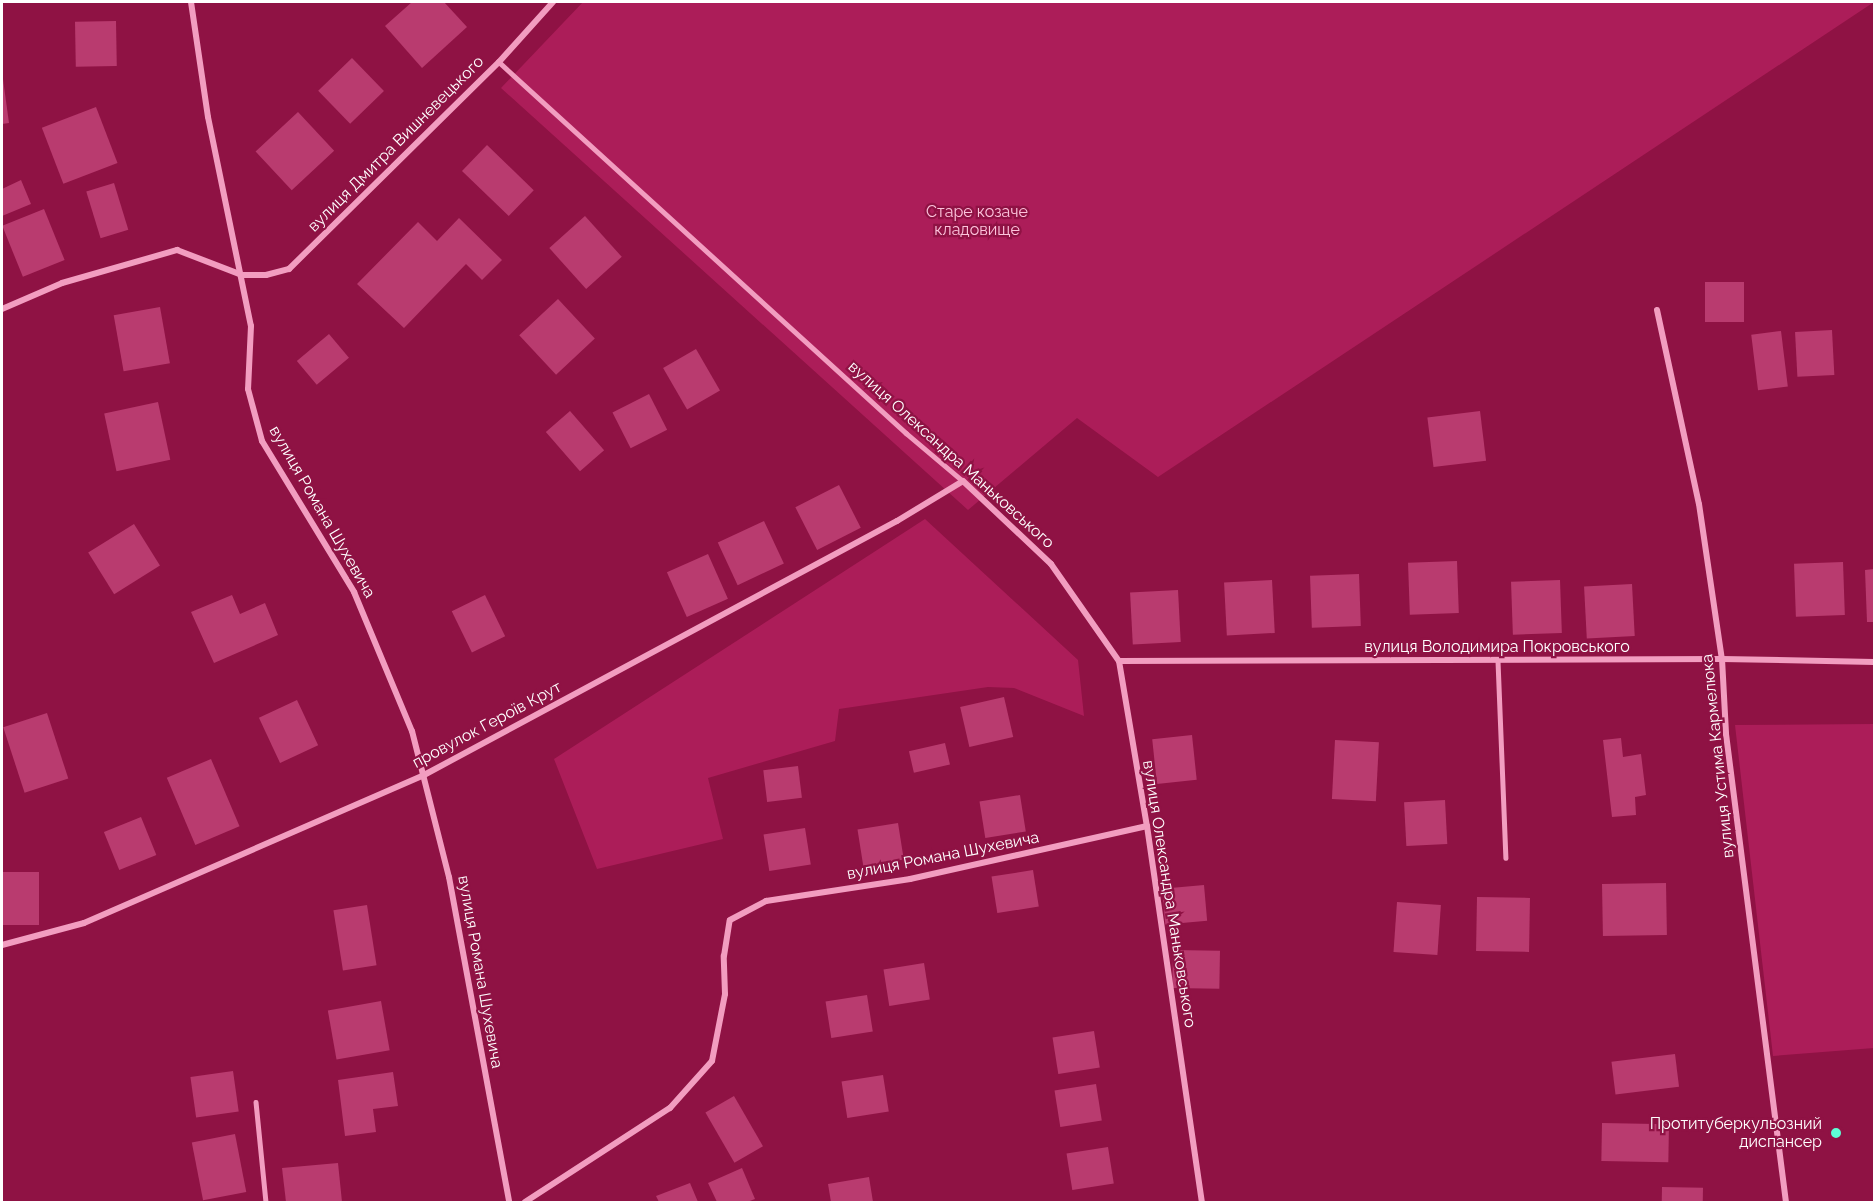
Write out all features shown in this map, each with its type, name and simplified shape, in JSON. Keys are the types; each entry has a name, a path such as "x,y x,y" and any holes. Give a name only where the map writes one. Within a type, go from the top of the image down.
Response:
{"street":[{"name":"вулиця Романа Шухевича","path":"191,2 208,117 251,326 248,389 262,441 354,592 412,731 449,877 509,1203"},
{"name":"вулиця Дмитра Вишневецького","path":"242,275 266,275 290,269 499,62 553,2"},
{"path":"2,309 63,283 177,250 242,275"},
{"name":"вулиця Устима Кармелюка","path":"1657,310 1699,504 1722,659 1726,734 1786,1203"},
{"name":"вулиця Олександра Маньковського","path":"963,481 1051,564 1119,661 1147,826 1202,1203"},
{"name":"провулок Героїв Крут","path":"2,945 84,923 424,775 897,521 963,481"},
{"name":"вулиця Володимира Покровського","path":"1119,661 1722,659 1875,662"},
{"name":"вулиця Романа Шухевича","path":"525,1203 670,1108 712,1061 725,994 724,956 730,920 766,901 910,879 1147,826"}],"lane":[{"name":"вулиця Олександра Маньковського","path":"499,62 906,433 963,481"},
{"path":"1498,661 1506,858"},
{"path":"256,1102 266,1203"}],"green space":[{"name":"Старе козаче кладовище","path":"583,2 1874,2 1158,477 1077,418 968,510 501,88"},
{"path":"925,519 1078,660 1084,716 1014,688 988,687 839,709 835,741 708,778 723,839 597,869 554,759"},
{"path":"1874,724 1874,1048 1773,1056 1735,725"}],"building":[{"path":"412,2 444,2 467,27 422,68 385,26"},
{"path":"116,21 117,66 76,67 75,22"},
{"path":"352,58 384,91 350,124 318,91"},
{"path":"2,72 9,123 2,124"},
{"path":"96,107 118,163 63,184 42,128"},
{"path":"298,112 334,151 292,190 256,152"},
{"path":"487,145 534,190 509,216 462,171"},
{"path":"21,180 31,204 2,216 2,189"},
{"path":"114,183 128,230 101,238 86,191"},
{"path":"44,209 65,260 23,277 2,226"},
{"path":"585,216 622,257 586,289 549,248"},
{"path":"459,218 502,260 482,280 466,264 404,328 357,284 418,222 437,241"},
{"path":"1705,282 1744,282 1744,322 1705,322"},
{"path":"558,299 595,338 556,375 519,335"},
{"path":"160,307 170,363 124,371 114,315"},
{"path":"1832,330 1834,375 1797,377 1795,332"},
{"path":"1781,331 1788,387 1758,390 1751,335"},
{"path":"329,334 349,358 317,385 297,361"},
{"path":"696,349 720,391 687,410 663,368"},
{"path":"649,394 667,430 631,448 612,413"},
{"path":"158,402 170,460 116,471 104,413"},
{"path":"570,411 604,450 580,471 546,432"},
{"path":"1480,411 1486,461 1433,467 1427,417"},
{"path":"839,485 861,528 817,550 795,507"},
{"path":"764,521 784,564 738,585 718,543"},
{"path":"134,524 160,566 114,594 88,553"},
{"path":"708,554 728,599 687,617 667,572"},
{"path":"1457,561 1459,613 1410,615 1408,563"},
{"path":"1843,562 1845,615 1796,617 1794,564"},
{"path":"1874,569 1874,622 1867,622 1865,570"},
{"path":"1359,574 1361,626 1312,628 1310,576"},
{"path":"1272,580 1275,633 1227,635 1224,583"},
{"path":"1560,580 1562,633 1513,635 1511,582"},
{"path":"1632,584 1635,636 1587,638 1584,587"},
{"path":"1178,590 1181,642 1133,644 1130,593"},
{"path":"232,595 240,614 265,603 278,635 214,663 191,612"},
{"path":"485,595 505,636 472,653 452,611"},
{"path":"1004,697 1013,737 969,747 960,707"},
{"path":"297,700 318,745 280,763 259,718"},
{"path":"47,713 68,779 25,793 3,727"},
{"path":"1192,735 1197,780 1157,784 1152,739"},
{"path":"1621,738 1623,757 1641,754 1646,795 1635,797 1636,815 1612,817 1603,740"},
{"path":"1335,740 1379,742 1376,801 1332,799"},
{"path":"945,743 950,764 914,773 909,751"},
{"path":"211,759 240,826 195,845 167,778"},
{"path":"798,766 802,798 767,802 763,770"},
{"path":"1020,795 1026,832 985,838 980,801"},
{"path":"1445,800 1447,844 1406,846 1404,802"},
{"path":"141,817 156,855 119,870 104,832"},
{"path":"898,823 904,860 863,866 858,829"},
{"path":"805,828 811,865 769,871 764,835"},
{"path":"1033,870 1039,907 997,913 992,877"},
{"path":"2,872 39,872 39,925 2,925"},
{"path":"1666,883 1667,935 1603,936 1602,884"},
{"path":"1204,885 1207,921 1165,925 1162,889"},
{"path":"1477,897 1530,898 1529,952 1476,951"},
{"path":"1397,902 1441,905 1437,955 1394,952"},
{"path":"367,905 377,965 343,971 333,910"},
{"path":"1173,950 1220,951 1219,989 1172,988"},
{"path":"924,963 930,1000 889,1006 884,969"},
{"path":"867,995 873,1032 831,1038 826,1002"},
{"path":"381,1001 390,1050 337,1060 328,1010"},
{"path":"1094,1031 1100,1068 1058,1074 1053,1038"},
{"path":"1675,1054 1679,1087 1615,1095 1611,1062"},
{"path":"233,1071 239,1112 196,1118 190,1077"},
{"path":"393,1072 398,1106 373,1109 376,1132 345,1136 338,1080"},
{"path":"883,1075 889,1112 847,1118 842,1082"},
{"path":"1096,1084 1102,1121 1060,1127 1055,1091"},
{"path":"734,1096 763,1146 734,1163 705,1112"},
{"path":"1602,1123 1669,1124 1668,1162 1601,1161"},
{"path":"235,1134 246,1192 203,1200 192,1142"},
{"path":"1108,1147 1114,1184 1072,1190 1067,1154"},
{"path":"338,1163 342,1202 286,1202 282,1168"},
{"path":"742,1168 755,1199 747,1202 717,1202 708,1183"},
{"path":"869,1177 873,1202 831,1202 828,1184"},
{"path":"690,1183 698,1202 659,1202 656,1196"},
{"path":"1662,1187 1703,1188 1703,1202 1662,1202"}],"place":[{"name":"Протитуберкульозний диспансер","path":"1836,1133"}]}
